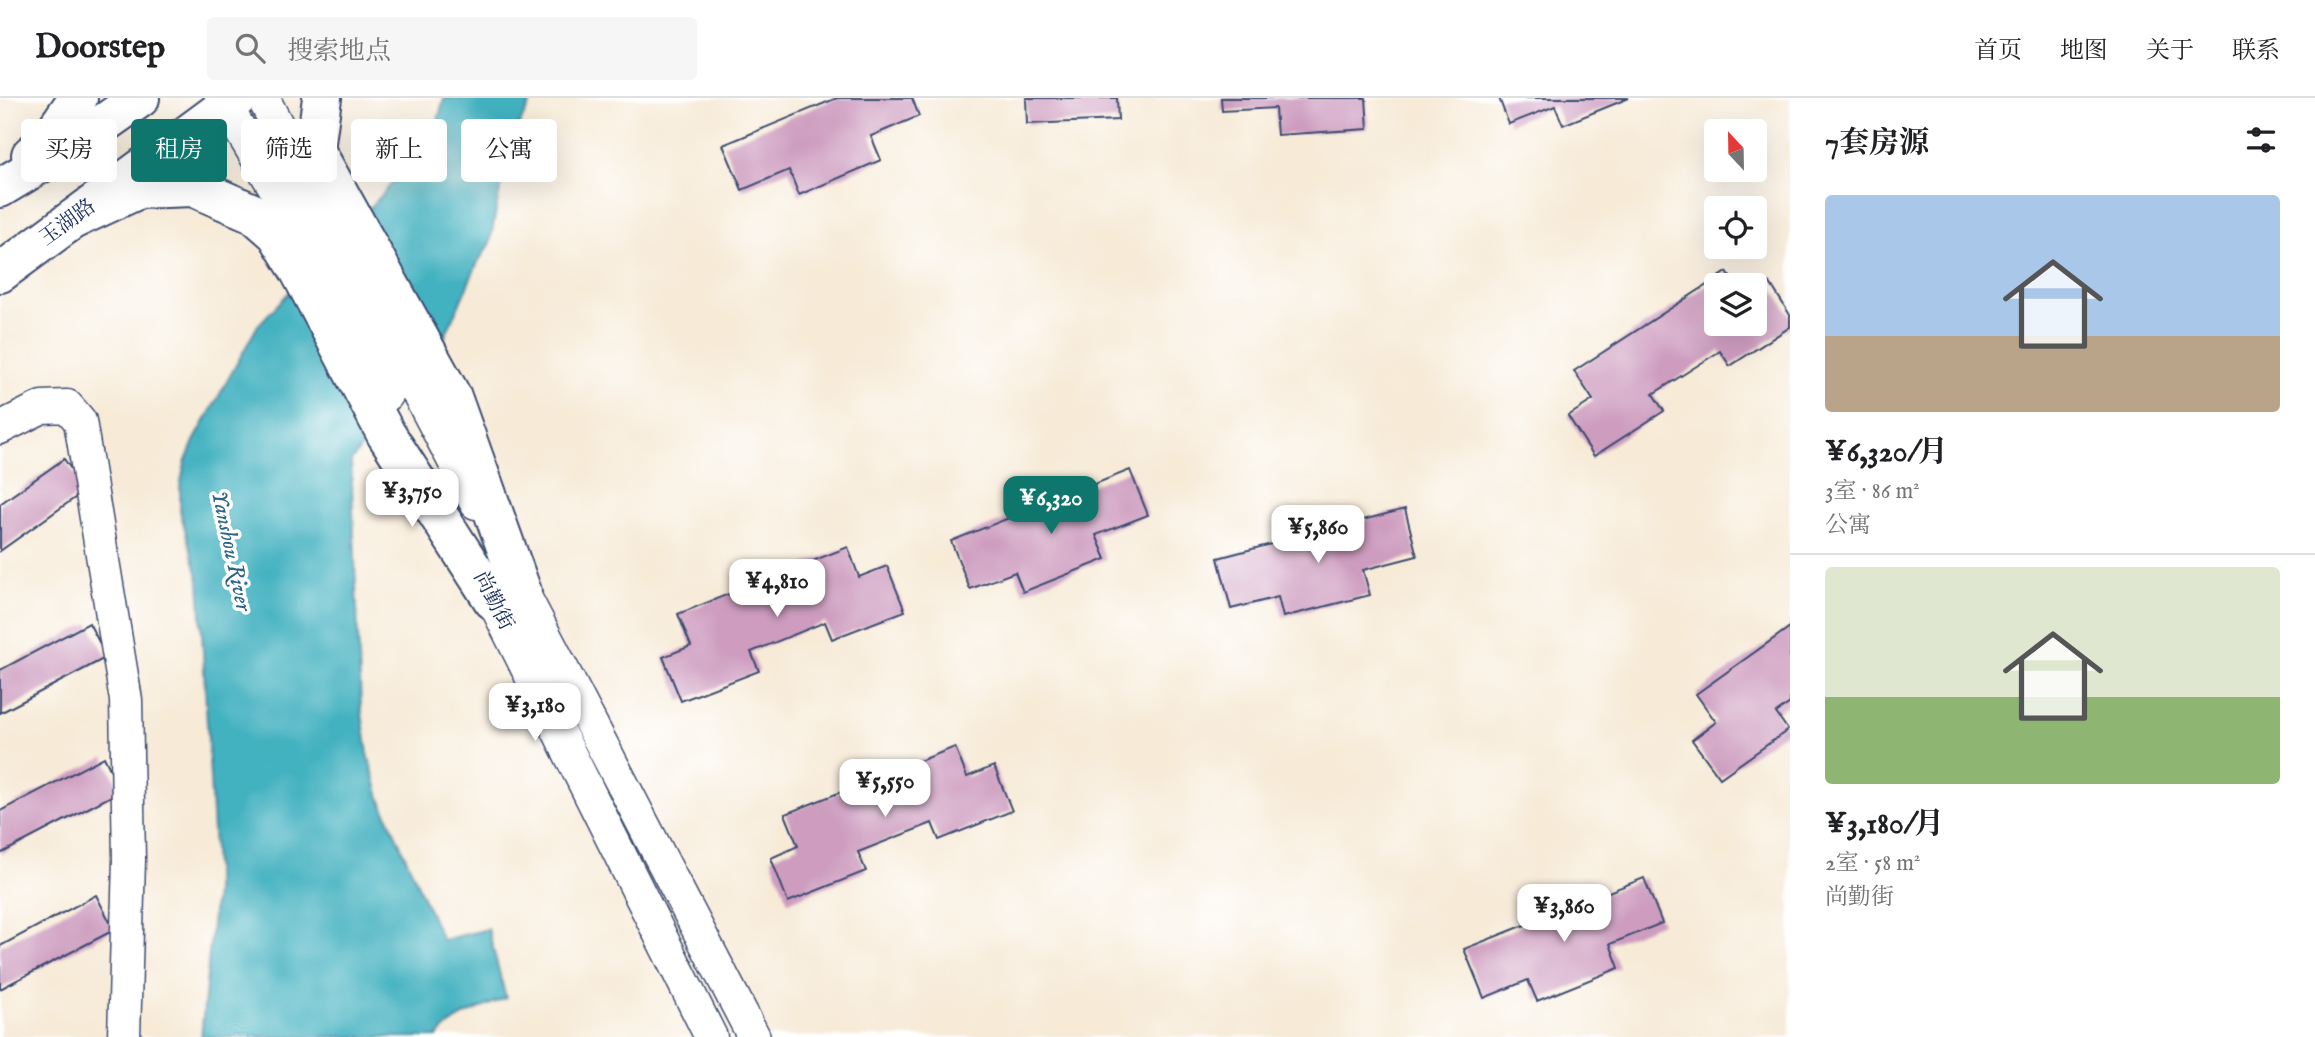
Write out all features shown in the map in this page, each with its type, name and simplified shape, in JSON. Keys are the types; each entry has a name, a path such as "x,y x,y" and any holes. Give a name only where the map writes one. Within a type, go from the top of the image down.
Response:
{"main road":[{"path":"0,179 48,141 78,98"},
{"path":"0,188 80,140 140,98"},
{"path":"322,98 315,150 324,240 406,425 508,596"},
{"name":"玉湖路","path":"0,273 228,101"},
{"path":"72,220 139,189 194,187 253,213 277,234 324,240 436,366 452,397 508,596"}],"street":[{"name":"尚勤街","path":"263,98 406,425 508,596 754,1037"},
{"name":"尚勤街","path":"228,101 324,240"},
{"path":"0,428 42,407 67,406 80,421 126,700 129,859 124,1037"},
{"name":"尚勤街","path":"508,596 711,1037"}],"water":[{"name":"Yanshou River","path":"444,98 533,98 522,119 461,119 461,182 503,182 490,243 478,262 439,350 351,461 361,707 368,754 381,801 442,940 488,929 506,998 460,1018 437,1037 201,1037 215,869 199,580 180,511 180,486 185,463 194,441 258,325 393,182 447,182 447,119 438,119"}],"building":[{"path":"837,98 912,98 919,116 871,136 881,160 799,195 789,170 742,190 723,145"},
{"path":"1026,98 1117,98 1118,120 1027,124"},
{"path":"1221,98 1366,98 1368,129 1277,135 1275,108 1222,111"},
{"path":"1499,98 1629,98 1563,125 1555,106 1509,124"},
{"path":"1770,283 1790,315 1790,327 1730,366 1720,351 1653,394 1664,411 1594,456 1568,416 1593,400 1574,371 1704,287 1704,336 1767,336 1767,285"},
{"path":"64,459 86,490 0,551 0,504"},
{"path":"1130,470 1148,515 1096,535 1106,559 1023,592 1015,572 970,589 951,541"},
{"path":"1405,509 1417,556 1363,570 1370,595 1283,617 1278,597 1231,609 1218,558"},
{"path":"848,547 859,577 887,566 905,611 832,639 825,622 751,652 759,671 681,701 663,657 691,646 678,614"},
{"path":"89,623 107,657 0,713 0,670"},
{"path":"1790,627 1790,703 1776,713 1788,730 1720,778 1692,740 1716,722 1696,694"},
{"path":"955,747 967,777 994,766 1012,811 939,840 932,823 858,852 866,871 788,902 771,858 798,846 785,814"},
{"path":"104,757 121,791 0,854 0,811"},
{"path":"1644,878 1662,923 1610,944 1619,968 1537,1001 1528,980 1484,998 1464,949"},
{"path":"96,895 114,930 0,989 0,946"}]}
